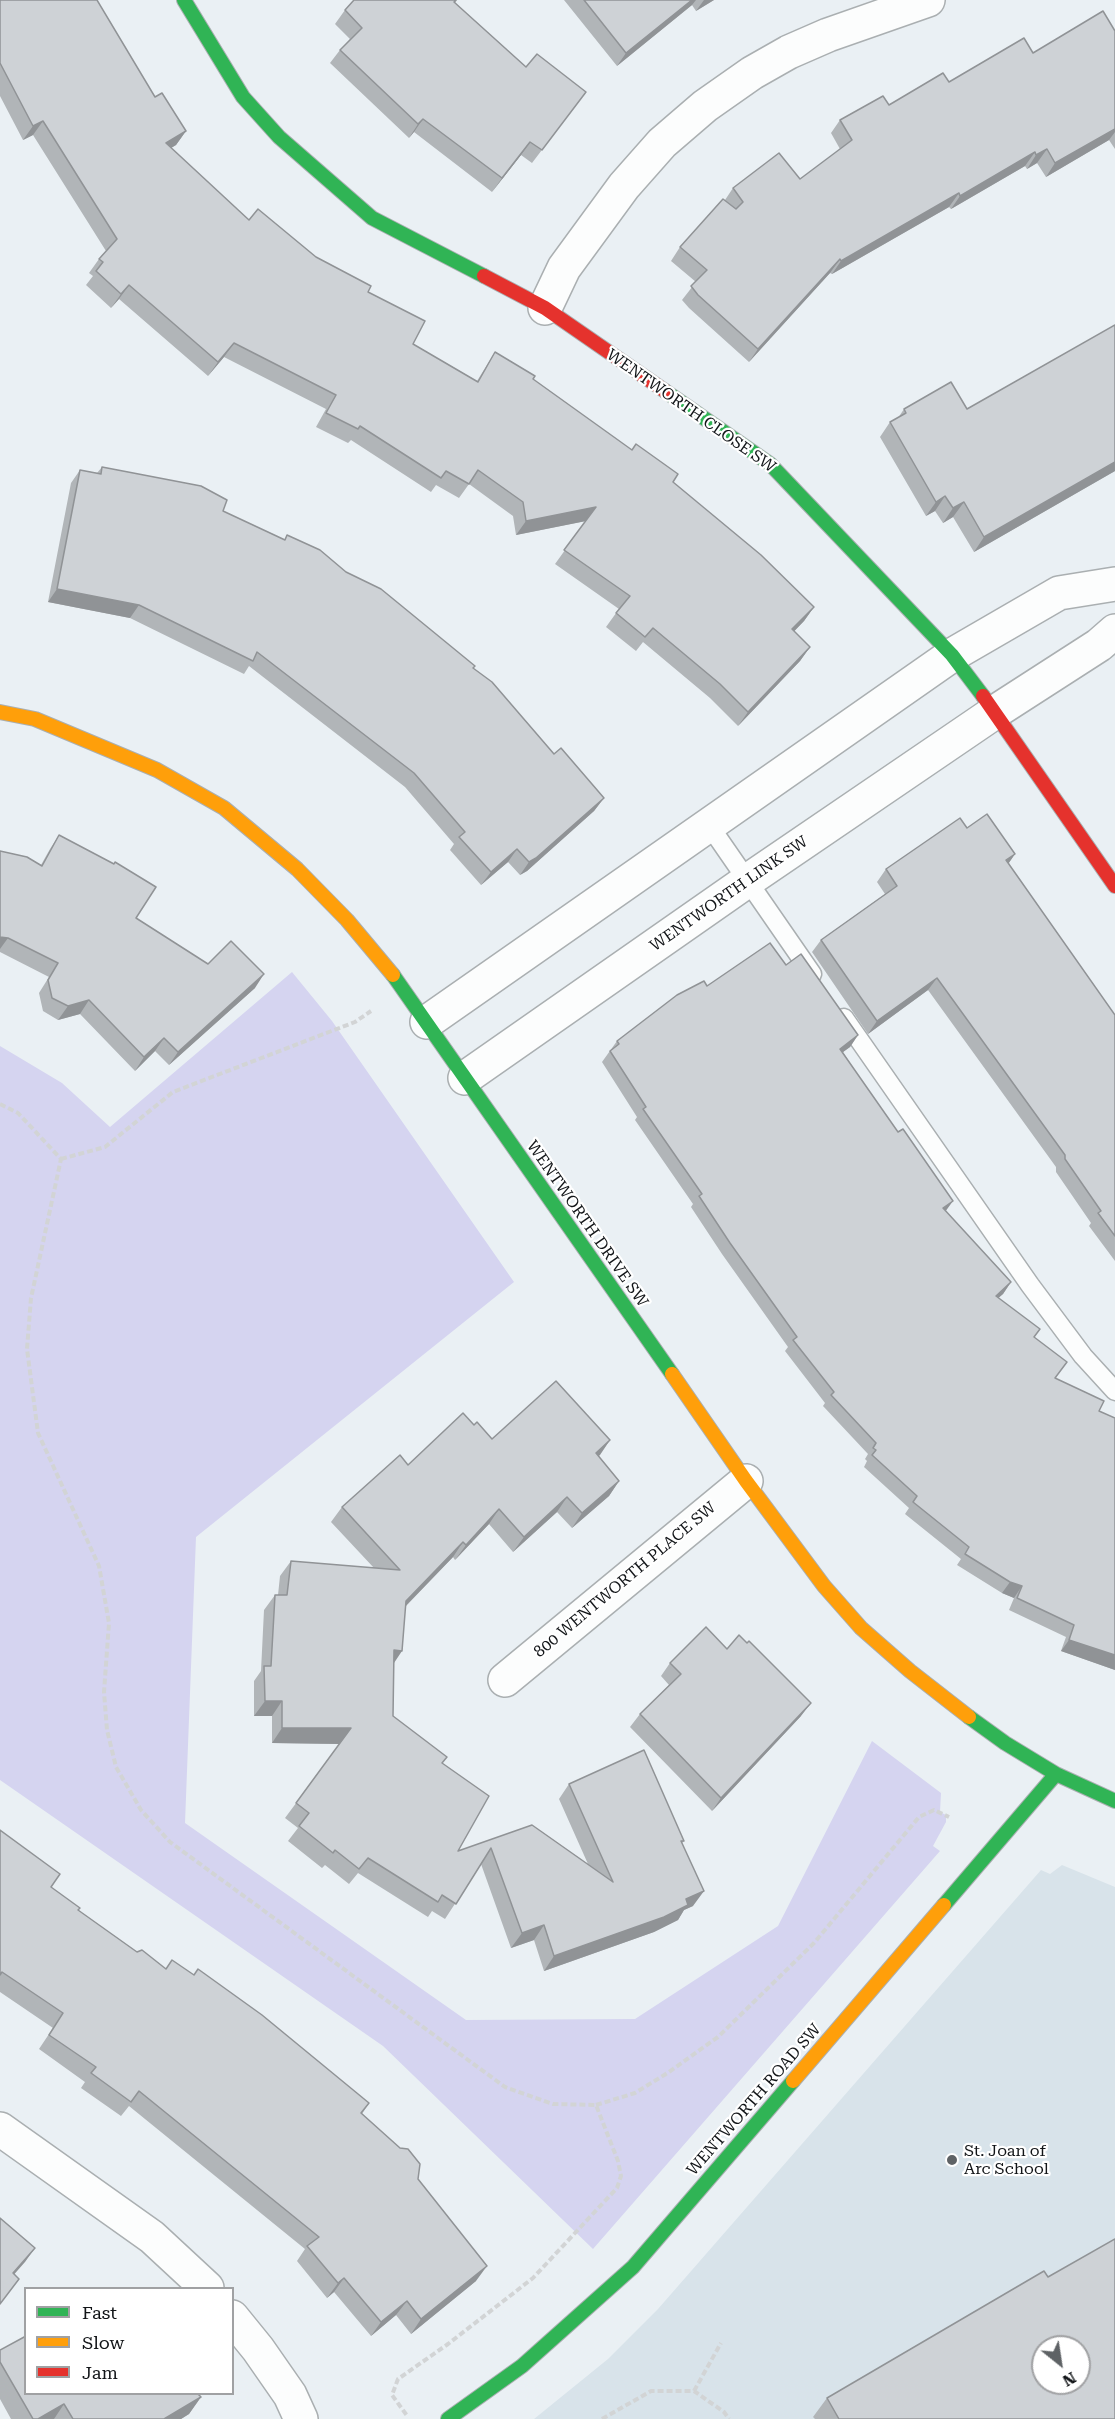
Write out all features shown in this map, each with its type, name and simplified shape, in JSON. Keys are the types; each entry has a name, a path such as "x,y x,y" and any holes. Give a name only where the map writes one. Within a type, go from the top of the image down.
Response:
{"street":[{"name":"WENTWORTH CLOSE SW","path":"184,0 243,97 279,137 372,218 545,308 770,464 952,655 995,712 1115,886"},
{"path":"545,308 564,268 624,186 662,143 705,106 752,73 789,52 828,35 928,0"},
{"path":"427,1022 952,655 1059,593 1115,584"},
{"name":"WENTWORTH LINK SW","path":"465,1078 747,881 995,712 1099,645 1115,631"},
{"name":"WENTWORTH DRIVE SW","path":"0,712 35,719 95,742 157,770 224,808 297,869 385,963 746,1480 824,1586 861,1628 910,1671 965,1714 1005,1743 1056,1774 1115,1801"},
{"name":"800 WENTWORTH PLACE SW","path":"505,1680 746,1480"},
{"name":"WENTWORTH ROAD SW","path":"448,2419 522,2366 633,2267 1056,1774"},
{"path":"0,2129 152,2237 205,2287"},
{"path":"234,2319 290,2395 301,2419"}],"lane":[{"path":"709,825 822,987"},
{"path":"835,1006 1030,1286 1083,1356 1115,1391"}],"path":[{"path":"61,1159 105,1147 173,1092 354,1022 403,988"},
{"path":"0,1104 18,1113 61,1159"},
{"path":"61,1159 31,1298 27,1349 38,1433 99,1566 109,1623 104,1692 107,1730 116,1767 141,1810 170,1842 505,2087 553,2103 596,2105 635,2093 718,2037 814,1943 919,1817 934,1810 949,1817"},
{"path":"409,2419 392,2395 398,2379 448,2344 533,2278 617,2188 621,2176 618,2161 596,2105"},
{"path":"694,2391 722,2343"},
{"path":"602,2419 651,2391 694,2391 724,2412 729,2419"}],"shaded area":[{"path":"292,972 332,1021 514,1282 196,1537 185,1823 466,2020 635,2019 778,1926 872,1741 941,1793 940,1812 946,1815 946,1822 933,1846 940,1851 593,2249 383,2046 0,1780 0,1046 62,1083 110,1127"},
{"name":"St. Joan of Arc School","path":"1062,1865 1115,1887 1115,2419 534,2419 608,2359 658,2309 1041,1870 1050,1874"}],"building":[{"path":"0,0 97,0 155,97 162,93 186,131 166,143 249,220 258,209 316,257 371,286 368,292 425,321 413,344 478,382 495,352 535,376 533,379 632,450 636,444 678,474 673,482 761,555 814,607 792,629 810,647 748,712 720,684 653,628 645,637 616,613 630,596 564,550 596,507 526,521 523,502 478,470 469,484 446,471 441,478 360,426 358,429 326,413 336,395 234,343 218,362 129,285 121,294 96,271 103,262 99,259 117,239 43,121 33,126 0,63"},
{"path":"354,0 456,0 454,2 526,67 537,54 586,92 542,150 530,142 502,178 423,119 418,124 340,50 362,28 345,10"},
{"path":"584,0 692,0 626,53"},
{"path":"1103,11 1115,31 1115,129 1055,163 1047,149 1036,155 1035,152 960,196 959,193 841,261 840,259 758,349 691,286 707,270 680,247 723,199 736,209 743,202 733,188 779,153 800,179 852,140 840,120 883,96 889,105 943,73 949,82 1024,38 1033,53"},
{"path":"1115,325 1115,462 984,537 964,502 953,508 945,496 936,502 890,422 906,413 904,409 951,382 967,409"},
{"path":"102,467 201,486 227,500 223,511 285,540 287,535 320,550 346,572 381,589 475,666 473,668 492,682 554,754 561,748 604,798 536,858 529,862 517,849 491,872 459,837 465,832 414,773 257,652 253,661 139,605 57,589 80,470 101,474"},
{"path":"987,814 1015,854 1006,860 1115,1015 1115,1236 1098,1213 1101,1211 1065,1159 1065,1155 937,978 877,1021 821,940 897,886 886,869 960,818 967,828"},
{"path":"59,835 114,864 115,862 156,887 136,918 208,964 231,941 264,974 178,1052 164,1038 144,1057 89,1000 68,1006 52,998 48,980 58,963 8,938 0,937 0,851 27,857 42,866"},
{"path":"770,943 786,965 801,954 858,1035 840,1049 898,1132 903,1129 953,1201 943,1208 1011,1282 996,1296 1040,1329 1034,1337 1067,1362 1055,1378 1104,1401 1099,1411 1115,1418 1115,1655 1069,1640 1074,1625 1017,1598 1022,1586 1010,1582 965,1554 969,1547 913,1502 917,1496 872,1455 876,1450 873,1448 876,1443 831,1395 834,1392 793,1340 797,1337 699,1196 702,1194 643,1109 646,1107 610,1051 619,1044 617,1041 677,995 704,981 707,986"},
{"path":"556,1381 610,1440 596,1453 619,1481 582,1513 567,1497 524,1537 499,1509 466,1545 463,1542 406,1601 402,1651 394,1650 393,1716 447,1757 442,1763 489,1796 458,1851 532,1825 613,1882 569,1784 644,1750 704,1891 686,1899 688,1905 664,1917 554,1956 544,1925 522,1933 491,1848 456,1904 442,1895 438,1902 368,1858 359,1869 335,1850 333,1853 299,1826 309,1813 296,1803 351,1728 282,1728 282,1701 265,1701 264,1666 271,1666 275,1595 287,1595 291,1561 400,1570 342,1507 400,1455 408,1465 463,1413 474,1425 477,1422 492,1439"},
{"path":"706,1627 727,1649 739,1635 747,1643 749,1641 811,1703 721,1798 640,1714 681,1674 670,1663"},
{"path":"0,1830 60,1874 51,1887 80,1908 78,1910 137,1952 142,1950 166,1969 172,1960 194,1975 198,1969 262,2015 369,2103 361,2113 400,2148 408,2149 420,2164 418,2179 487,2266 421,2319 407,2301 381,2322 344,2278 338,2283 307,2246 319,2237 139,2091 131,2102 91,2073 96,2067 49,2035 63,2013 2,1972 0,1975"},
{"path":"0,2218 35,2248 13,2273 19,2279 0,2304"},
{"path":"1115,2239 1115,2419 839,2419 827,2398 1044,2271 1048,2277"},
{"path":"24,2337 24,2395 199,2395 201,2397 164,2419 73,2419 64,2404 38,2419 33,2419 0,2362 0,2350"}],"traffic: fast":[{"path":"184,0 243,97 279,137 372,218 484,276"},
{"path":"665,391 770,464 952,655 983,696"},
{"path":"393,975 672,1374"},
{"path":"969,1717 1005,1743 1056,1774 1115,1801"},
{"path":"944,1905 1056,1774"},
{"path":"448,2419 522,2366 633,2267 793,2081"}],"traffic: slow":[{"path":"0,712 35,719 157,770 224,808 297,869 347,920 393,975"},
{"path":"672,1374 746,1481 824,1586 861,1628 910,1671 969,1717"},
{"path":"793,2081 944,1905"}],"traffic: jam":[{"path":"484,276 545,308 665,391"},
{"path":"983,696 1115,886"}],"place":[{"name":"St. Joan of Arc School","path":"952,2160"}]}
